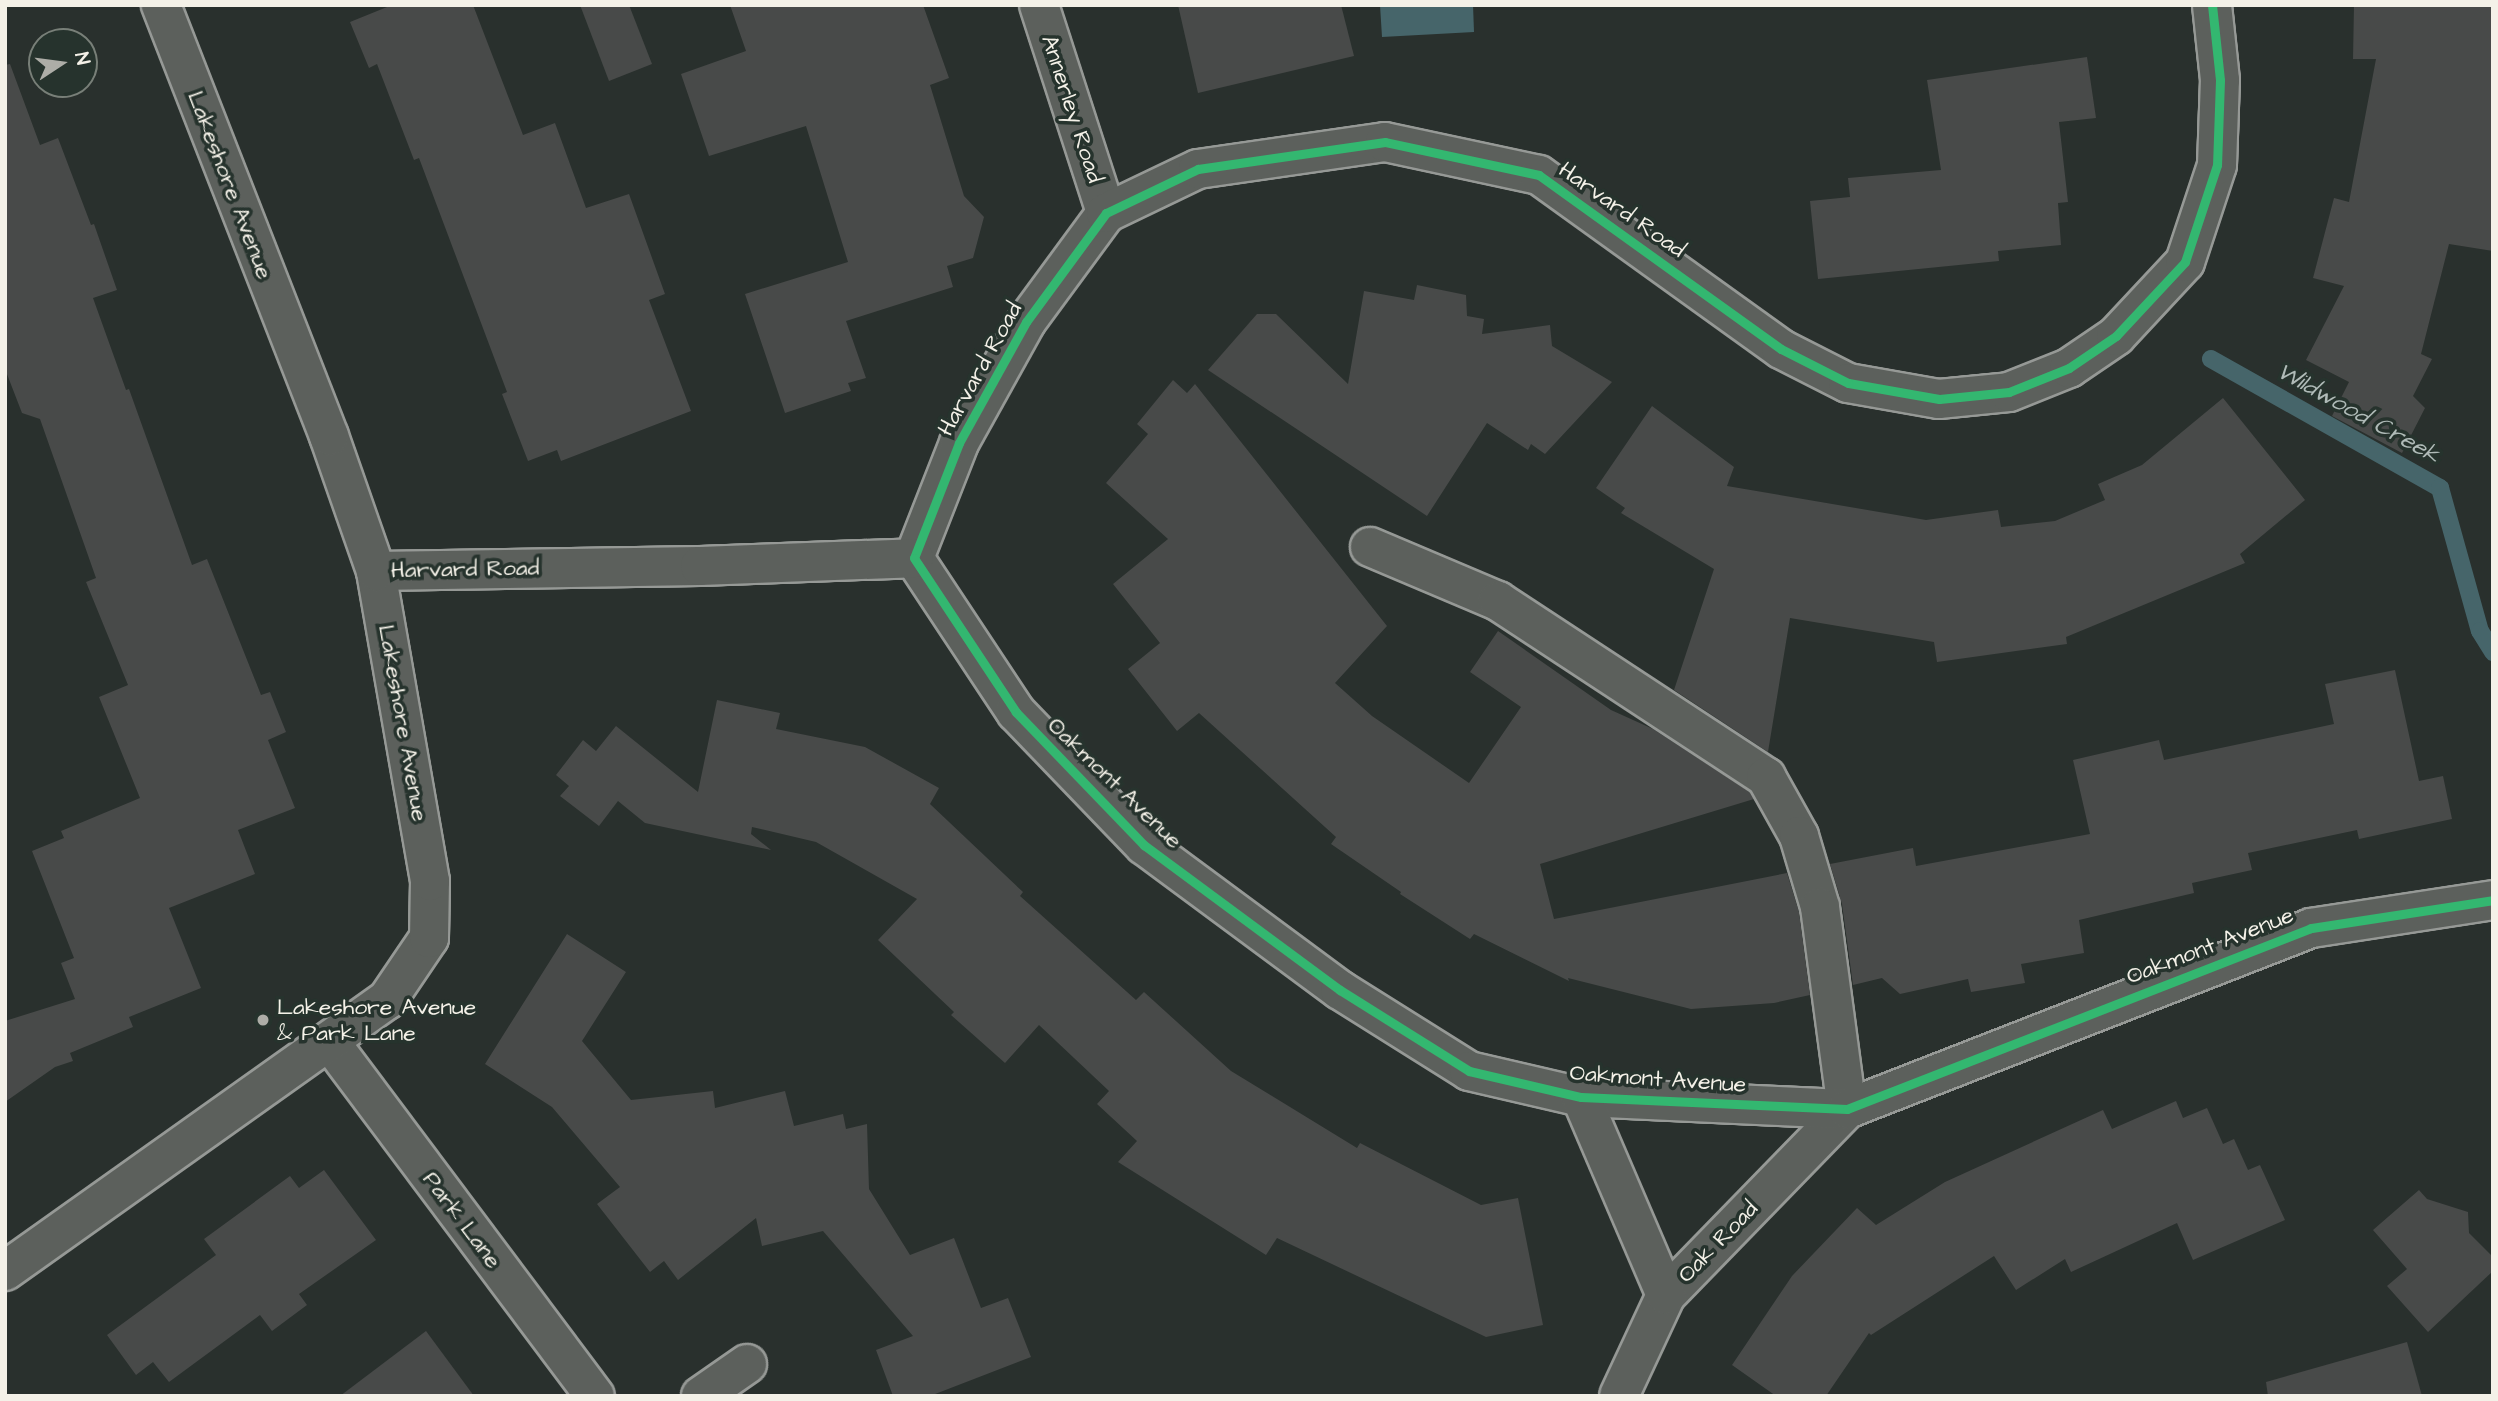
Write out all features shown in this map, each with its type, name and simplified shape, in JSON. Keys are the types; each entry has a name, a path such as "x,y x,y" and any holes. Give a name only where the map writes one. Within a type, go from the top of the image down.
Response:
{"street":[{"name":"Lakeshore Avenue","path":"5,1271 387,1000 429,938 430,881 376,571 329,436 161,5"},
{"name":"Annerley Road","path":"1039,5 1106,213"},
{"name":"Harvard Road","path":"376,571 700,566 914,558 959,443 1026,321 1106,213 1198,169 1385,142 1539,175 1781,349 1848,383 1939,399 2009,392 2069,368 2116,336 2185,262 2217,165 2220,80 2212,5"},
{"path":"1370,547 1498,601 1766,777 1799,836 1820,907 1847,1109"},
{"name":"Oakmont Avenue","path":"914,558 1016,712 1143,845 1340,990 1469,1071 1581,1097 1847,1109 2311,928 2493,900"},
{"name":"Park Lane","path":"330,1042 596,1396"},
{"name":"Oakmont Avenue","path":"1581,1097 1666,1295"},
{"name":"Oak Road","path":"1619,1396 1666,1295 1847,1109"},
{"path":"701,1396 747,1364"}],"water":[{"path":"1380,5 1473,5 1474,32 1382,37"}],"building":[{"path":"392,5 473,5 523,135 555,123 586,208 629,194 665,294 649,300 691,411 561,461 557,450 528,461 502,394 507,392 419,158 414,160 377,64 369,68 350,22"},
{"path":"580,5 629,5 652,64 609,81"},
{"path":"730,5 923,5 949,78 930,85 964,196 984,217 973,258 947,266 953,287 846,321 866,378 848,383 851,391 785,413 745,294 848,262 806,126 709,156 681,74 746,51"},
{"path":"1178,5 1341,5 1354,56 1198,93"},
{"path":"2354,5 2493,5 2493,251 2449,244 2421,354 2432,359 2413,396 2425,408 2402,453 2332,416 2349,382 2306,360 2344,286 2313,278 2334,198 2349,202 2376,59 2353,59"},
{"path":"2087,57 2096,118 2059,122 2068,202 2058,203 2061,245 1998,251 1999,261 1818,279 1810,201 1850,197 1848,178 1941,170 1927,80"},
{"path":"10,64 40,145 58,138 91,225 94,224 117,290 93,298 126,390 129,389 192,565 207,559 261,695 270,692 286,732 268,740 295,808 238,830 255,874 169,908 201,988 129,1017 133,1027 70,1053 73,1061 55,1067 5,1102 5,1021 75,999 61,963 74,958 32,851 64,838 61,831 140,798 99,697 128,685 86,582 96,578 40,419 22,413 5,369 5,65"},
{"path":"1417,285 1466,295 1467,316 1484,319 1482,334 1550,325 1552,346 1612,382 1545,454 1531,444 1528,450 1487,423 1427,516 1208,370 1257,314 1276,314 1348,384 1364,291 1414,300"},
{"path":"1173,380 1187,393 1195,384 1387,626 1335,683 1372,716 1469,783 1521,707 1470,672 1498,631 1611,710 1653,729 1750,792 1754,799 1540,864 1554,919 1787,873 1799,912 1810,995 1774,1003 1691,1009 1568,978 1569,981 1474,934 1470,939 1400,894 1401,892 1331,844 1336,837 1199,713 1177,731 1128,669 1160,643 1113,584 1168,539 1106,483 1148,434 1137,424"},
{"path":"2223,398 2305,500 2240,554 2245,563 2066,637 2067,644 1937,662 1934,642 1790,618 1768,752 1674,690 1714,569 1621,513 1625,508 1596,488 1652,406 1734,467 1727,486 1926,520 1998,510 2001,527 2055,521 2105,500 2098,484 2142,465"},
{"path":"2395,670 2419,781 2443,776 2452,819 2359,839 2357,830 2248,853 2252,870 2192,883 2194,893 2079,920 2084,953 2021,964 2025,983 1971,992 1968,979 1900,994 1882,978 1853,985 1842,904 1830,864 1913,848 1916,866 2090,834 2073,760 2159,740 2164,760 2334,724 2325,684"},
{"path":"717,700 780,713 776,729 865,747 939,788 930,804 1023,892 1020,896 1136,1000 1144,992 1231,1071 1357,1148 1360,1143 1481,1205 1518,1198 1543,1325 1486,1337 1277,1238 1266,1255 1118,1162 1137,1141 1097,1104 1109,1091 1039,1025 1005,1063 951,1015 954,1012 878,940 917,899 816,842 752,827 751,834 771,850 645,823 618,801 599,826 560,796 569,786 556,775 583,740 596,751 616,726 698,792"},
{"path":"567,934 626,972 582,1041 631,1100 713,1091 715,1108 785,1091 794,1126 843,1114 846,1129 867,1124 869,1189 910,1255 954,1238 981,1308 1008,1298 1031,1357 930,1396 893,1396 876,1350 913,1336 823,1231 762,1246 756,1218 678,1280 664,1261 650,1272 597,1204 620,1187 552,1107 485,1064"},
{"path":"2176,1101 2183,1118 2207,1108 2223,1144 2234,1139 2248,1170 2260,1165 2285,1220 2193,1260 2177,1223 2071,1272 2065,1259 2016,1290 1994,1256 1871,1335 1869,1333 1826,1396 1776,1396 1732,1365 1792,1276 1857,1208 1876,1225 1945,1182 2103,1110 2112,1129"},
{"path":"324,1170 376,1240 299,1294 307,1305 272,1331 260,1315 169,1382 153,1362 136,1375 107,1335 216,1255 204,1239 290,1176 299,1188"},
{"path":"2419,1190 2427,1199 2468,1212 2469,1233 2493,1257 2493,1271 2428,1332 2387,1286 2407,1269 2373,1230"},
{"path":"426,1331 474,1396 340,1396"},
{"path":"2407,1342 2422,1396 2268,1396 2266,1382"}],"waterway":[{"name":"Wildwood Creek","path":"2211,359 2440,488 2480,631 2493,652"}],"cycle path":[{"path":"2212,5 2220,80 2217,165 2185,262 2116,336 2069,368 2009,392 1939,399 1848,383 1781,349 1539,175 1385,142 1198,169 1106,213 1026,322 959,443 914,558 1016,712 1144,845 1340,990 1469,1071 1581,1097 1847,1109 2311,928 2493,900"}],"place":[{"name":"Lakeshore Avenue & Park Lane","path":"263,1020"}]}
